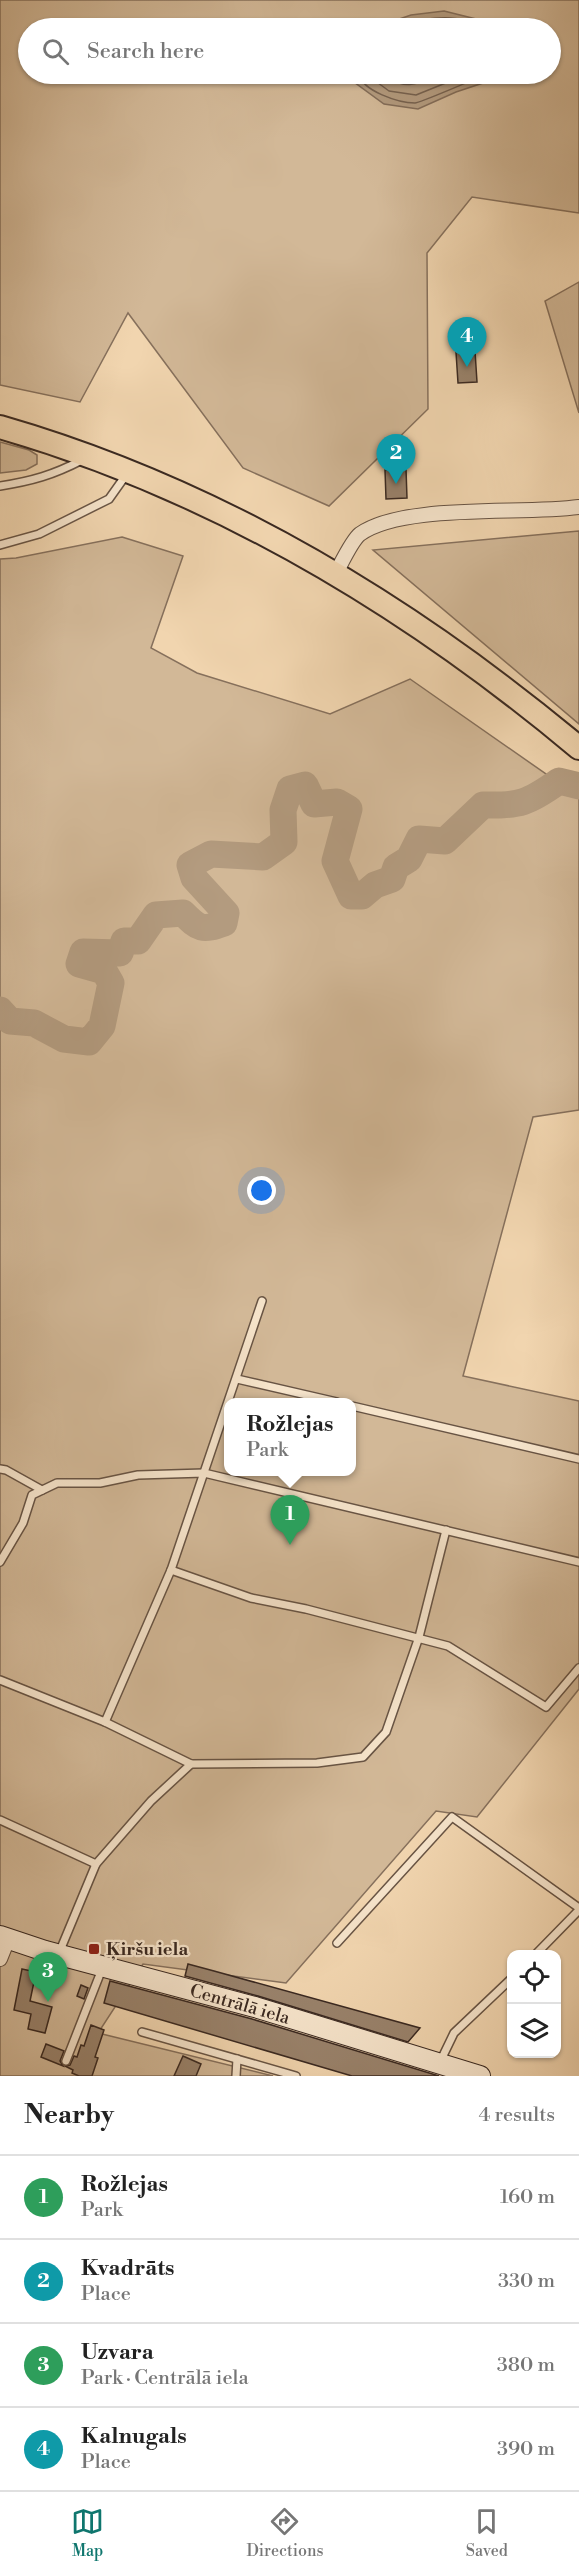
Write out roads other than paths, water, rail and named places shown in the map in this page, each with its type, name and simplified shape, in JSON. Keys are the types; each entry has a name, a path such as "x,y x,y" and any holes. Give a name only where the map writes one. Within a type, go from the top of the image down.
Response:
{"main road":[{"path":"0,426 129,471 240,520 336,573 446,644 579,748"}],"street":[{"path":"336,573 358,535 391,520 432,514 579,507"},
{"path":"0,1959 4,1937"},
{"name":"Centrālā iela","path":"4,1937 58,1955 255,2007 478,2076"}],"lane":[{"path":"0,488 56,474 90,456"},
{"path":"0,545 39,534 109,499 129,471"},
{"path":"230,1398 262,1301"},
{"path":"237,1379 320,1398"},
{"path":"356,1407 579,1459"},
{"path":"105,1722 171,1570 224,1416"},
{"path":"0,1469 42,1490"},
{"path":"0,1562 23,1523 32,1496 57,1483 100,1483 138,1475 204,1473 579,1562"},
{"path":"0,1680 105,1722 191,1764 317,1763 363,1757 386,1732 419,1637 446,1530"},
{"path":"171,1570 251,1598 419,1637 448,1646 546,1707 579,1668"},
{"path":"58,1955 96,1864 151,1802 191,1764"},
{"path":"337,1943 452,1817 579,1909 540,1950"},
{"path":"0,1820 96,1864"},
{"path":"66,2061 103,1966"},
{"path":"439,2063 454,2033 507,1983"},
{"path":"142,2032 296,2076"},
{"path":"236,2076 237,2059"}],"water":[{"path":"444,11 472,18 402,18"},
{"path":"357,84 480,84 418,109 384,104"}],"waterway":[{"path":"0,1010 10,1021 34,1023 64,1039 89,1042 102,1026 111,983 104,971 79,964 83,952 120,953 124,941 138,941 156,915 183,913 197,925 206,928 224,923 226,913 194,878 190,865 211,854 263,857 284,842 283,810 290,789 305,785 314,804 337,802 349,809 335,861 351,896 362,896 375,885 392,879 396,867 409,859 419,839 445,841 483,805 523,802 559,781 579,786"}],"place":[{"name":"Kalnugals","path":"467,367"},
{"name":"Kvadrāts","path":"396,484"},
{"name":"Rožlejas","path":"290,1545"},
{"name":"Ķiršu iela","path":"94,1949"},
{"name":"Uzvara","path":"48,2002"}]}
